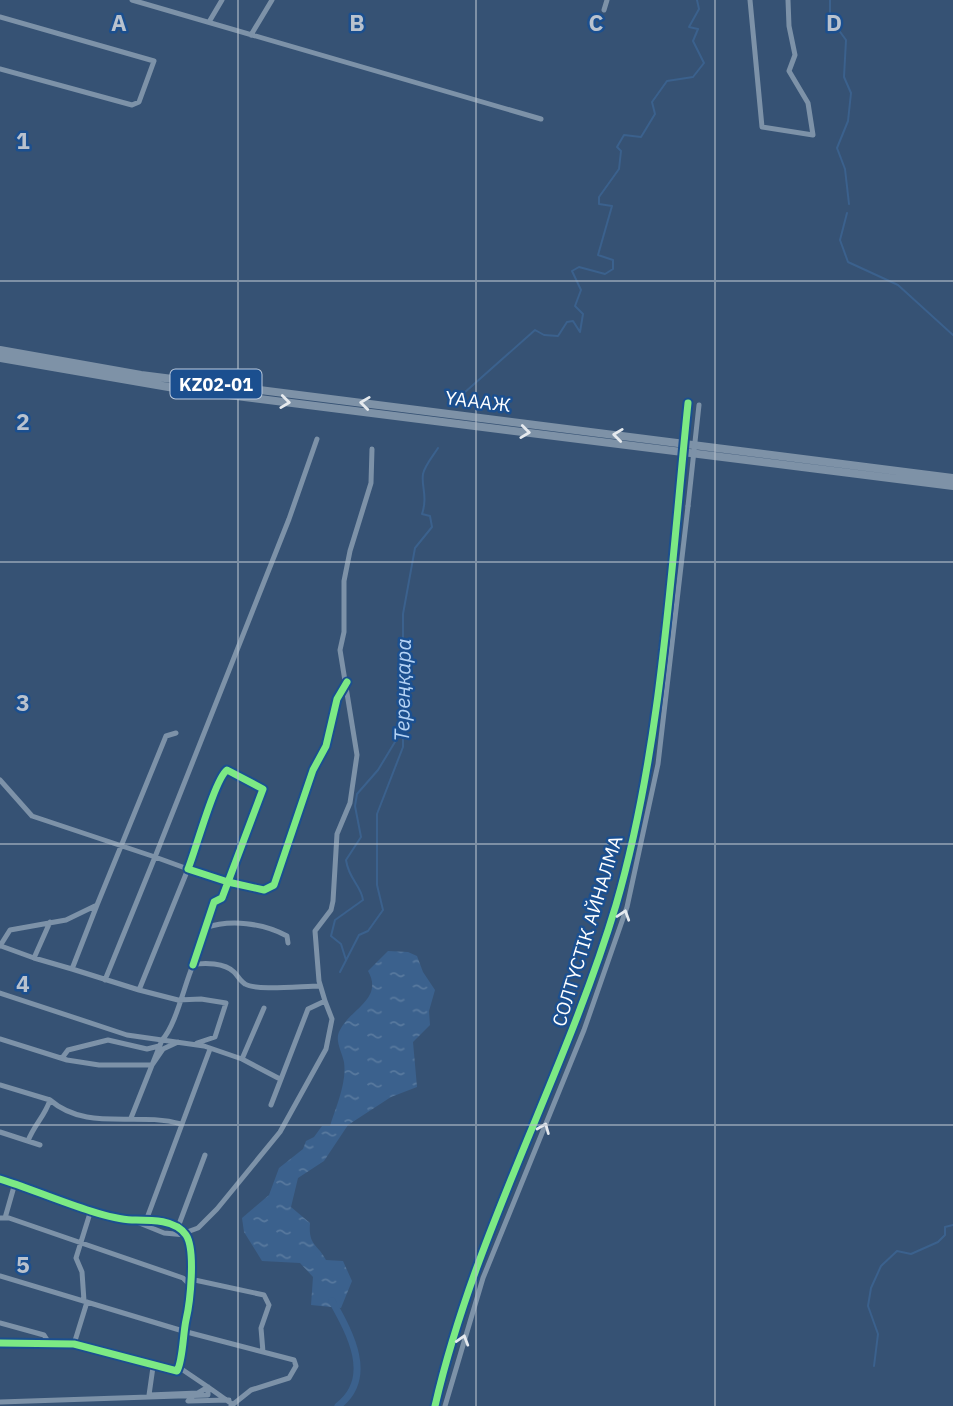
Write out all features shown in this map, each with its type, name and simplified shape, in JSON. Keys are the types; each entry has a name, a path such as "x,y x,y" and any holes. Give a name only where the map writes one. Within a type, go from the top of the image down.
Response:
{"highway":[{"name":"ҮАААЖ","path":"0,349 141,376 953,478"},
{"name":"ҮАААЖ","path":"0,358 180,389 953,486"}],"street":[{"path":"132,0 541,119"},
{"path":"209,22 222,0"},
{"path":"251,35 272,0"},
{"path":"604,10 607,0"},
{"path":"750,0 762,127 813,135 808,103 789,71 795,55 789,26 788,0"},
{"path":"0,17 154,61 139,102 132,105 0,69"},
{"name":"СОЛТҮСТІК АЙНАЛМА","path":"435,1406 473,1277 576,1023 616,905 635,832 649,759 688,403"},
{"name":"СОЛТҮСТІК АЙНАЛМА","path":"445,1406 483,1278 584,1030 626,907 658,764 699,404"},
{"path":"105,980 289,519 317,439"},
{"path":"131,1220 147,1218 187,1232 198,1228 280,1132 326,1049 332,1020 320,986 315,931 331,910 337,834 349,803 357,755 340,650 344,632 344,581 350,551 371,483 372,449"},
{"path":"676,517 687,518"},
{"path":"0,780 32,816 228,882 264,890 274,885 313,770 327,746 337,699 347,682"},
{"path":"72,969 166,736 176,733"},
{"path":"131,1118 160,1043 171,1030 178,1000 214,902 222,898 262,789 227,770 210,800 208,818 139,990"},
{"path":"97,905 66,920 10,929 1,946 105,980 178,1000 201,999 226,1003 215,1037 192,1044"},
{"path":"34,958 50,922"},
{"path":"205,928 223,922 273,928 287,936 288,943"},
{"path":"193,965 203,962 232,969 244,984 260,990 276,985 320,986"},
{"path":"0,993 127,1035 160,1043 178,1042 210,1049 242,1059 280,1079"},
{"path":"271,1105 308,1009 325,1001"},
{"path":"242,1059 264,1008"},
{"path":"0,1039 62,1059 99,1065 152,1065"},
{"path":"62,1059 68,1050 108,1040 147,1049 160,1043"},
{"path":"152,1065 163,1049 178,1042"},
{"path":"147,1218 210,1049"},
{"path":"0,1085 50,1100 65,1113 84,1119 131,1118 180,1124"},
{"path":"28,1141 33,1127 46,1115 50,1100"},
{"path":"0,1132 40,1145"},
{"path":"178,1227 205,1155"},
{"path":"0,1179 164,1233 186,1235"},
{"path":"15,1183 2,1218 190,1282 264,1295 269,1305 261,1328 263,1352"},
{"path":"74,1344 85,1301 82,1272 76,1258 91,1209"},
{"path":"178,1227 189,1242 190,1282 190,1304 183,1331 180,1368"},
{"path":"0,1276 183,1331 294,1360 293,1373 283,1382 251,1390 230,1403 188,1401 195,1395"},
{"path":"0,1323 44,1335 49,1343"},
{"path":"0,1343 74,1344 153,1367 174,1371 180,1368"},
{"path":"149,1397 153,1367"},
{"path":"180,1368 230,1403"},
{"path":"0,1402 99,1403 149,1397 208,1395 208,1387"}],"water":[{"path":"388,951 408,952 417,956 423,972 435,990 429,1011 430,1025 413,1042 417,1087 391,1097 348,1125 324,1161 298,1178 291,1207 310,1223 312,1241 326,1260 343,1261 352,1281 341,1308 311,1305 313,1277 300,1263 262,1261 244,1232 242,1218 269,1195 279,1168 303,1149 306,1141 314,1137 322,1126 330,1126 345,1070 338,1034 369,996 372,981 368,971"}],"waterway":[{"name":"Тереңқара","path":"455,401 535,330 544,335 558,336 567,322 573,321 580,332 583,314 575,306 581,290 572,271 579,267 605,274 613,269 613,260 598,255 612,206 599,204 599,197 619,169 621,151 617,147 624,135 641,137 655,114 652,102 667,81 693,77 704,63 693,41 698,29 689,27 699,9 697,0"},
{"path":"830,0 830,18 846,40 844,77 851,93 848,121 837,148 845,169 849,204"},
{"path":"847,213 840,240 848,262 898,285 953,335"},
{"name":"Тереңқара","path":"340,972 359,935 368,931 383,910 377,885 377,814 403,747 403,614 415,548 432,527 430,516 422,514 423,474 438,448"},
{"path":"346,960 341,944 331,936 335,920 363,900 346,860 361,837 355,806 357,794 378,770 404,727"},
{"path":"874,1366 878,1334 868,1306 871,1288 881,1266 897,1251 911,1254 938,1242 945,1235 945,1227 953,1225"},
{"name":"Тереңқара","path":"332,1301 352,1341 357,1369 349,1395 338,1406"}],"cycle path":[{"path":"435,1406 452,1341 473,1278 572,1031 616,905 632,845 655,720 688,403"},
{"path":"193,965 214,902 222,898 228,882 188,869 222,776 227,770 263,789 228,882 264,890 274,885 313,770 326,746 337,699 347,682"},
{"path":"0,1179 103,1215 169,1223 186,1235 191,1252 189,1302 177,1371 74,1344 0,1343"}]}
